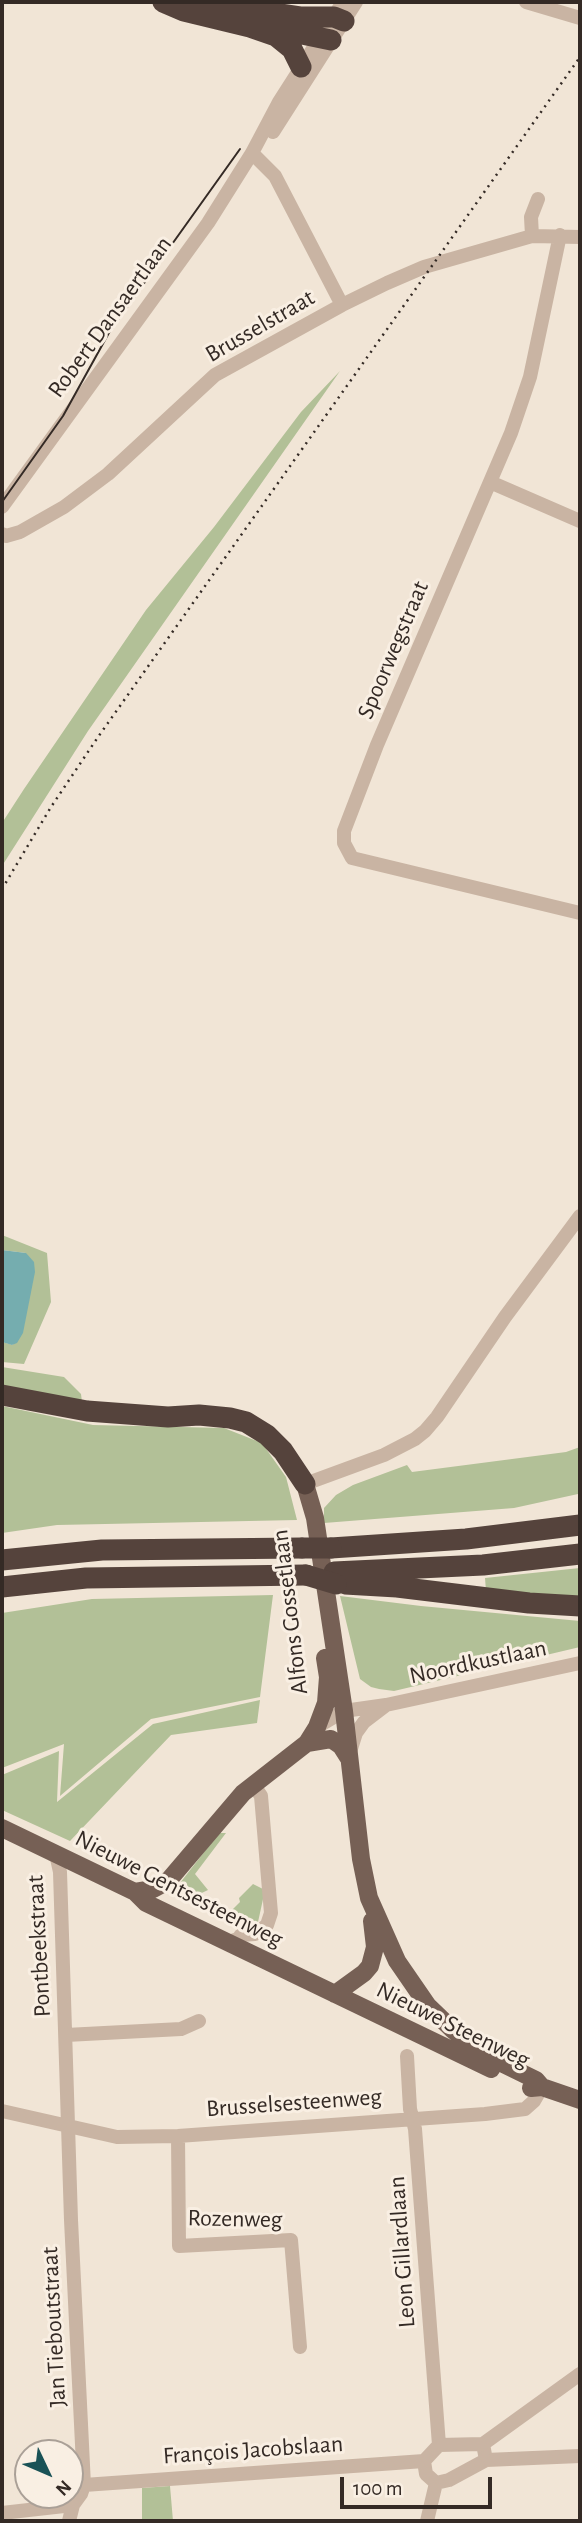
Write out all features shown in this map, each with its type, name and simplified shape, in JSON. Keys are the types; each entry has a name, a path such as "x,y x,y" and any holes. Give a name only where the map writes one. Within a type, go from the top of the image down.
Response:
{"highway":[{"path":"163,2 184,11 276,36 292,49 301,68"},
{"path":"202,2 300,18 340,13"},
{"path":"250,27 268,27 326,39"},
{"path":"2,1395 87,1411 167,1417 199,1415 246,1422 267,1435 283,1451 305,1484"},
{"path":"519,1533 542,1520 580,1511"},
{"path":"2,1560 102,1550 385,1545 580,1525"},
{"path":"2,1547 52,1554"},
{"path":"335,1578 580,1555"},
{"path":"2,1587 86,1577 306,1575 529,1603 580,1606"}],"main road":[{"name":"Alfons Gossetlaan","path":"305,1484 314,1506 344,1711 361,1859 369,1898"},
{"name":"Alfons Gossetlaan","path":"168,1881 228,1809 253,1784 307,1743 317,1727 326,1703 328,1677 303,1512 305,1484"},
{"path":"307,1743 331,1740 341,1745 348,1757"},
{"name":"Nieuwe Gentsesteenweg","path":"2,1828 135,1892 146,1903 335,1994"},
{"path":"135,1892 143,1892 168,1881 169,1914"},
{"path":"335,1994 364,1973 374,1956 369,1898"},
{"name":"Nieuwe Steenweg","path":"369,1898 386,1939 407,1978 428,2006 453,2030 489,2057 536,2080 542,2087"},
{"name":"Nieuwe Steenweg","path":"335,1994 528,2088 542,2087"},
{"path":"542,2087 580,2100"}],"street":[{"name":"Robert Dansaertlaan","path":"252,153 265,145 340,13 356,2"},
{"path":"526,2 580,18"},
{"name":"Robert Dansaertlaan","path":"2,506 208,223 252,153 279,102 301,68 326,39"},
{"path":"252,153 275,176 342,305"},
{"path":"531,236 531,217 538,199"},
{"name":"Spoorwegstraat","path":"559,235 530,377 511,433 377,745 344,831 344,843 352,858 580,913"},
{"name":"Brusselstraat","path":"2,534 6,536 20,531 53,513 108,474 215,375 342,305 424,267 531,236 580,237"},
{"path":"490,482 580,522"},
{"path":"305,1484 384,1455 425,1431 580,1216"},
{"name":"Noordkustlaan","path":"344,1711 386,1706 580,1663"},
{"path":"348,1757 356,1733 364,1722 386,1706"},
{"path":"317,1727 344,1711"},
{"path":"229,1942 241,1935 256,1934 267,1925 271,1913 261,1796 253,1784"},
{"name":"Pontbeekstraat","path":"56,1854 60,1872 68,2127"},
{"name":"Pontbeekstraat","path":"66,2035 181,2029 199,2021"},
{"name":"Leon Gillardlaan","path":"407,2056 439,2445"},
{"name":"Brusselsesteenweg","path":"2,2111 117,2137 178,2136 485,2115 524,2109 534,2101 542,2087"},
{"name":"Jan Tieboutstraat","path":"68,2127 82,2439"},
{"name":"Rozenweg","path":"178,2136 179,2246 291,2240 300,2347"},
{"path":"436,2483 426,2474 424,2460 439,2445 483,2444 580,2374"},
{"path":"483,2444 486,2460"},
{"path":"436,2483 449,2480 486,2460 580,2456"},
{"name":"François Jacobslaan","path":"84,2485 424,2460"},
{"path":"427,2521 436,2483"},
{"path":"2,2513 38,2509"}],"green space":[{"path":"340,371 88,731 2,866 2,823 146,610 214,527 301,412"},
{"path":"2,1235 47,1253 51,1302 24,1364 2,1362 2,1342 13,1345 26,1253 2,1250"},
{"path":"2,1367 64,1377 81,1394 82,1402 2,1386"},
{"path":"2,1406 93,1425 224,1428 262,1443 286,1477 297,1520 57,1525 2,1533"},
{"path":"580,1447 578,1494 514,1508 324,1523 324,1508 336,1495 353,1485 407,1465 412,1472 566,1452"},
{"path":"580,1568 580,1599 486,1591 485,1578"},
{"path":"273,1595 260,1697 151,1719 60,1796 64,1744 2,1768 2,1613 92,1599"},
{"path":"340,1596 580,1621 580,1647 394,1691 379,1689 360,1679"},
{"path":"260,1700 257,1723 171,1735 70,1841 2,1810 2,1775 59,1751 57,1802 153,1724"},
{"path":"219,1833 226,1833 195,1874 208,1890 189,1899 177,1891 180,1883"},
{"path":"253,1884 265,1890 258,1922 246,1927 234,1922 232,1910"},
{"path":"170,2486 173,2521 142,2521 142,2488"}],"water":[{"path":"2,1250 26,1253 34,1262 35,1272 23,1333 17,1343 12,1345 2,1342"}],"tram line":[{"path":"2,502 63,416 110,331 240,149"}],"railway":[{"path":"2,889 51,807 98,737 580,57"}]}
